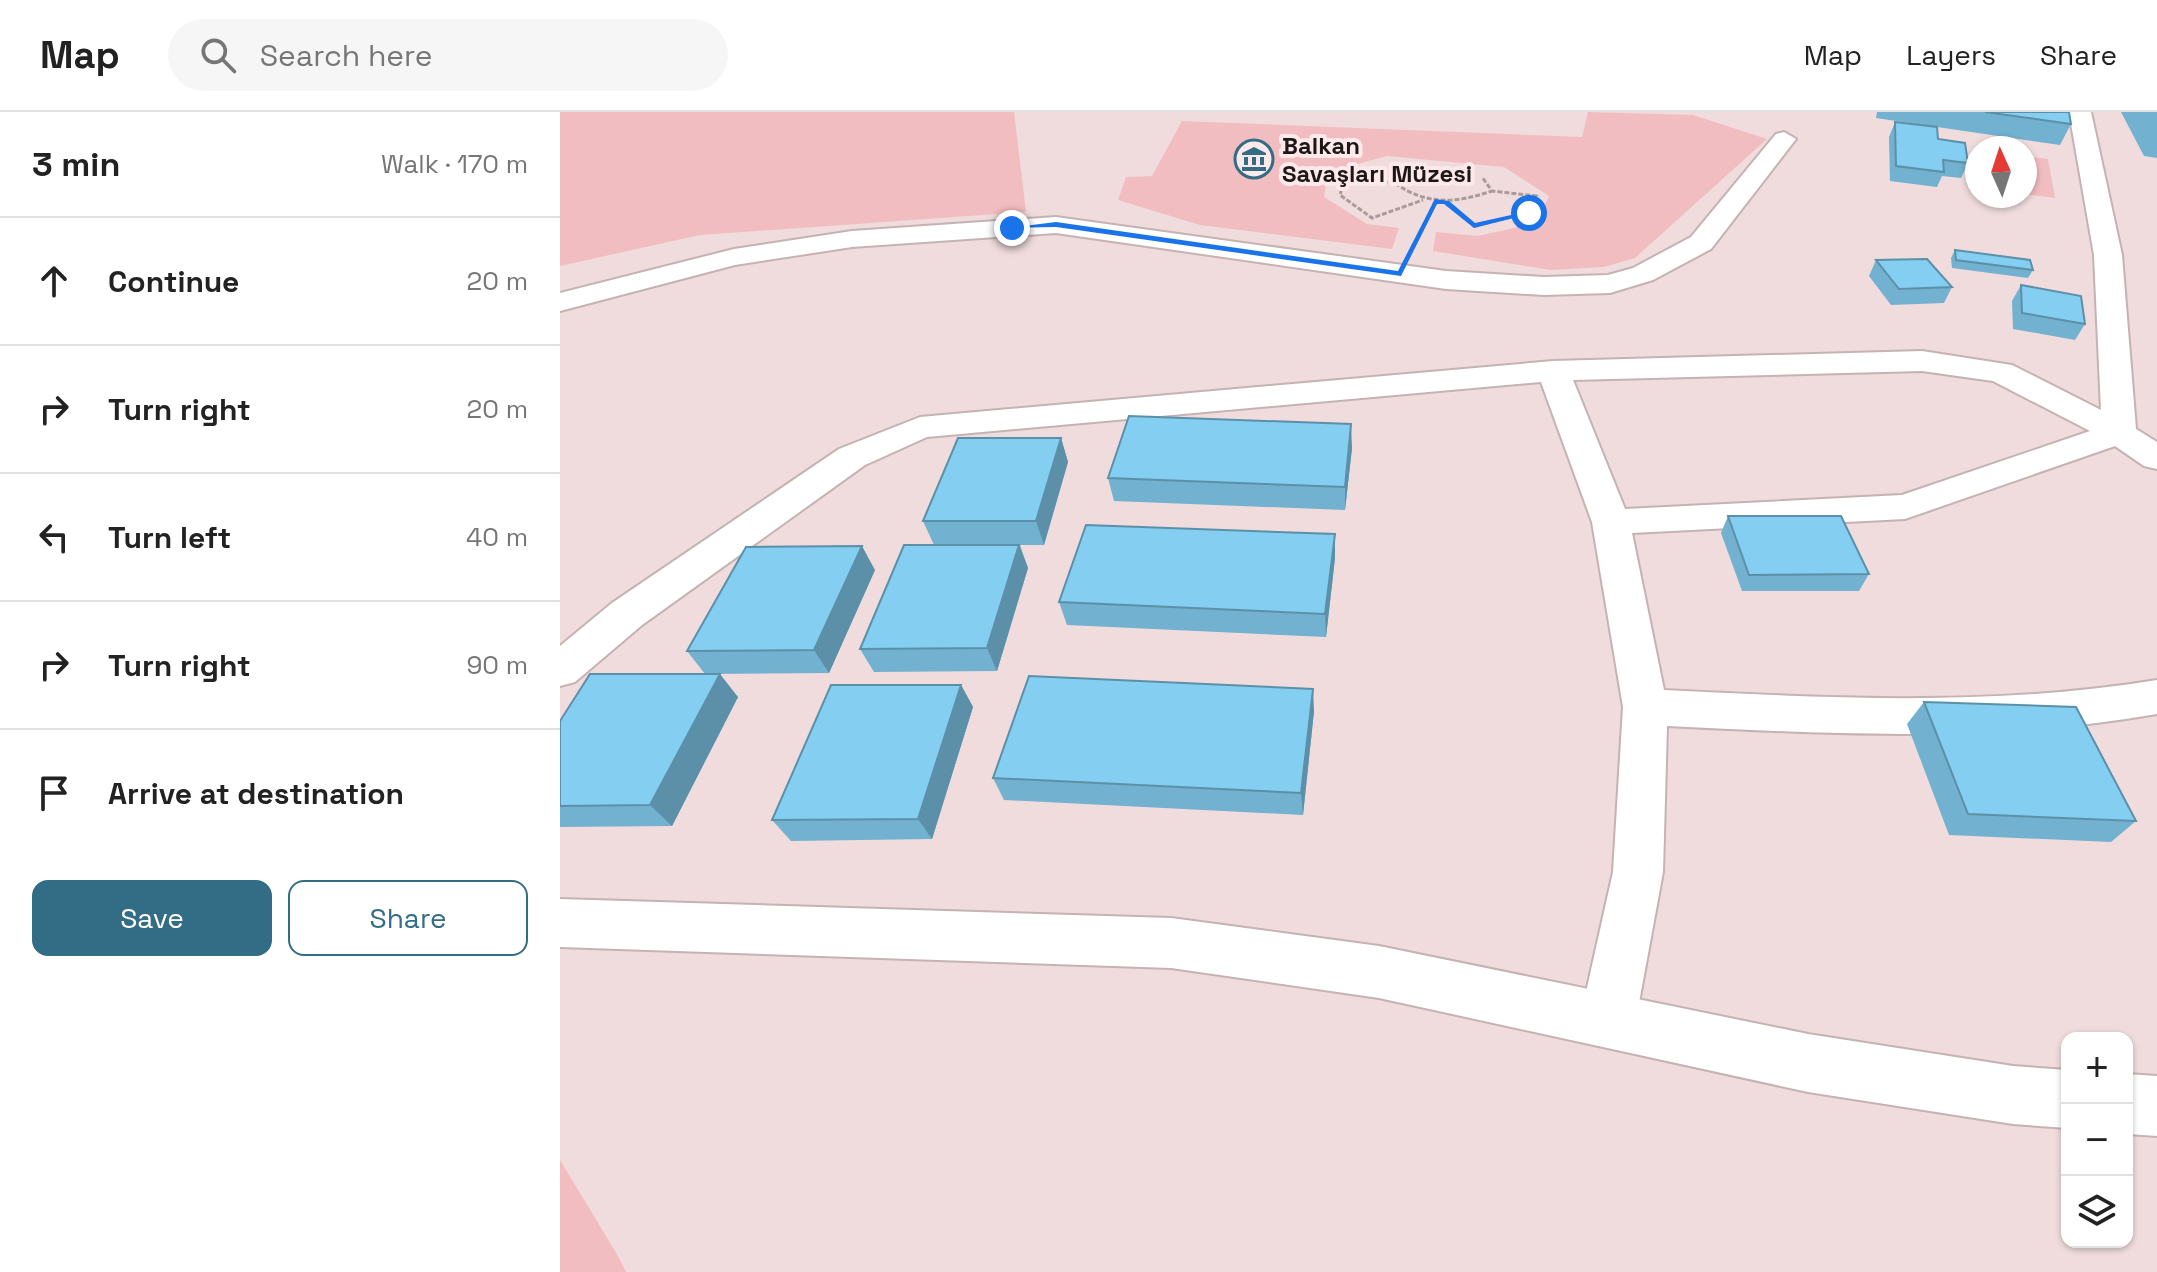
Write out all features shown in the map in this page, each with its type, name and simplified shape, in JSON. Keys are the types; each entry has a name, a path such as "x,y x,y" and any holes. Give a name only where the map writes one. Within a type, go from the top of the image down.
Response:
{"street":[{"path":"2080,112 2108,255 2119,433"},
{"path":"560,302 734,257 852,239 1056,225 1401,274 1544,286 1610,284 1643,274 1701,243 1784,139"},
{"path":"560,670 627,614 852,457 920,427 1553,371 1922,361 2001,372 2119,433 2157,458"},
{"path":"1553,371 1611,522 1645,707 1638,872 1608,1019"},
{"path":"1611,522 1905,507 2119,433"},
{"path":"1645,707 1877,717 2095,708 2157,697"},
{"path":"560,923 1171,943 1379,972 1808,1063 2013,1095 2061,1099"},
{"path":"2133,1104 2157,1106"}],"path":[{"path":"1420,171 1395,183 1345,177 1340,195 1372,218 1423,200"},
{"path":"1482,177 1492,191"},
{"path":"1395,183 1413,198 1423,200 1446,202 1458,204 1492,191 1537,196 1529,213 1474,226 1446,202"},
{"path":"1401,274 1435,201"}],"shaded area":[{"path":"560,112 1014,112 1026,212 700,235 560,266"},
{"path":"1588,112 1693,115 1767,139 1635,258 1604,267 1551,270 1433,251 1436,232 1478,236 1536,223 1549,196 1504,167 1387,156 1328,172 1324,197 1367,224 1399,228 1392,249 1200,225 1118,200 1126,177 1152,176 1182,121 1582,137"},
{"path":"2037,158 2048,159 2055,198 2037,196"},
{"path":"560,1160 618,1256 626,1272 560,1272"}],"building":[{"path":"1985,112 2069,112 2071,124"},
{"path":"1895,122 1937,127 1938,139 1965,143 1965,163 1943,160 1944,172 1896,166"},
{"path":"1955,250 2030,260 2033,270 1956,260"},
{"path":"1927,259 1952,287 1899,289 1876,260"},
{"path":"2021,285 2081,296 2085,324 2022,313"},
{"path":"1129,416 1351,424 1345,487 1108,478"},
{"path":"958,438 1061,438 1036,521 923,521"},
{"path":"1728,516 1841,516 1869,574 1749,575"},
{"path":"1086,525 1335,534 1325,614 1059,602"},
{"path":"904,545 1019,545 987,648 860,649"},
{"path":"862,546 814,650 687,651 746,547"},
{"path":"590,674 720,674 650,805 560,806 560,721"},
{"path":"1029,676 1313,689 1301,793 993,778"},
{"path":"831,685 961,685 918,819 772,820"},
{"path":"1924,702 2076,707 2136,821 1968,814"}],"place":[{"name":"Balkan Savaşları Müzesi","path":"1254,159"}],"route":[{"path":"1012,228 1056,225 1401,274 1435,201 1446,202 1474,226 1529,213"}]}
